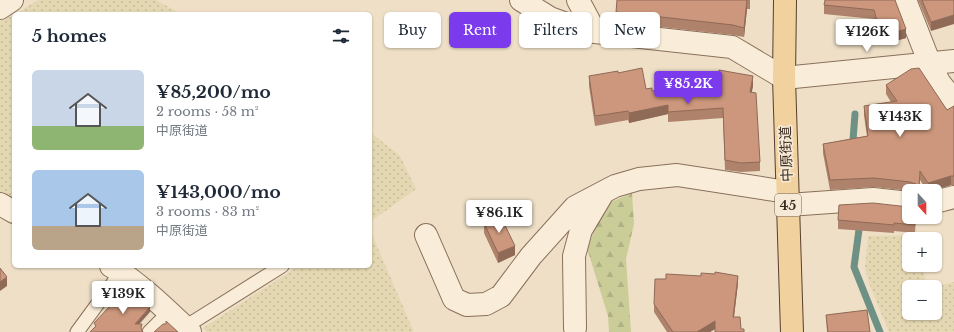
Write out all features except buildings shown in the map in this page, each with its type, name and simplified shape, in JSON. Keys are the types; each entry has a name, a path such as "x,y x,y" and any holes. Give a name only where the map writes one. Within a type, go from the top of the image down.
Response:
{"main road":[{"name":"中原街道","path":"785,0 784,78 792,332"}],"street":[{"path":"0,8 12,0"},
{"path":"520,0 550,18 586,31 732,47 784,78 954,61"},
{"path":"578,0 595,32"},
{"path":"905,0 930,64 940,82 954,101"},
{"path":"426,235 454,300 467,305 486,304 501,296 531,256 575,207 616,186 639,179 677,175 788,199 873,199 902,202"},
{"path":"575,328 574,256 581,230 603,193"},
{"path":"942,200 954,197"},
{"path":"0,204 12,211"},
{"path":"116,269 168,312 187,330"}],"lane":[{"path":"187,330 279,268"},
{"path":"77,332 116,269"},
{"path":"149,332 168,312"}],"shaded area":[{"path":"38,0 156,0 177,12 19,12"},
{"path":"12,16 12,199 0,192 0,21"},
{"path":"372,134 400,156 416,189 372,221"},
{"path":"372,235 414,332 207,332 203,328 296,268 372,268"},
{"path":"902,235 902,272 924,272 925,280 902,280 902,320 942,320 942,285 954,282 954,332 889,332 869,283 865,268 868,236"}],"green space":[{"path":"632,193 634,224 626,259 631,332 609,332 608,316 587,248 606,204"}],"waterway":[{"path":"854,146 855,114"},
{"path":"860,222 854,267 880,332"}]}
